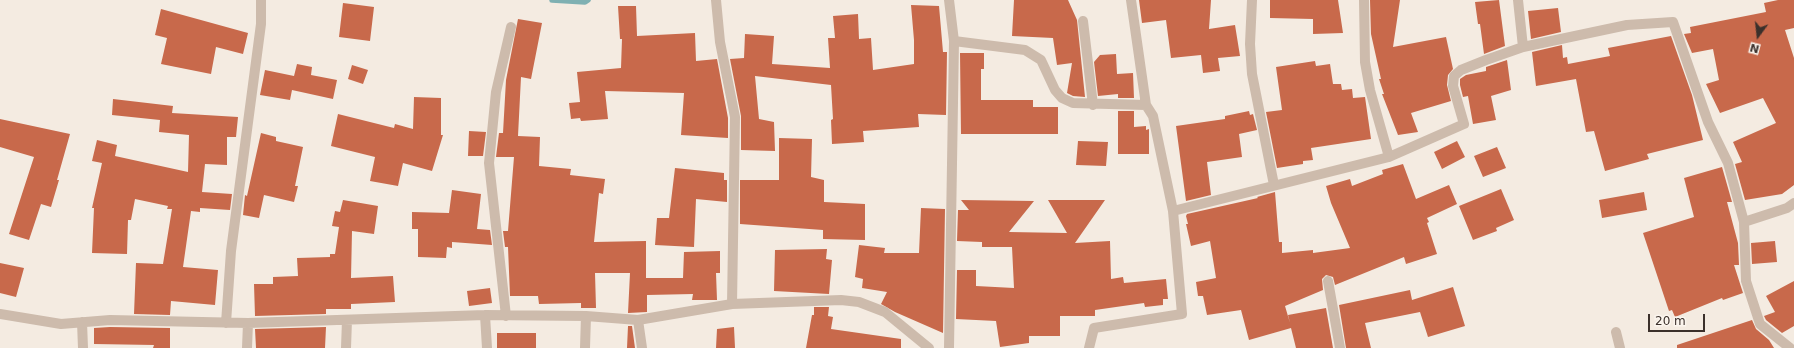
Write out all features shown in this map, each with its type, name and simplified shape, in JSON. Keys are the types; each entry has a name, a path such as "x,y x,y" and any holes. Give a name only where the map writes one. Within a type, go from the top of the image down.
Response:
{"street":[{"path":"226,323 231,251 261,24 261,0"},
{"path":"716,0 720,42 735,116 732,304"},
{"path":"949,0 954,41 949,348"},
{"path":"1089,348 1094,328 1182,314 1172,211 1153,116 1146,105 1131,0"},
{"path":"1252,0 1250,44 1252,74 1274,186"},
{"path":"1364,0 1365,62 1370,90 1389,156"},
{"path":"1518,0 1523,48"},
{"path":"1084,21 1094,104"},
{"path":"1172,211 1389,156 1464,124 1453,86 1454,76 1461,70 1486,60 1523,48 1627,25 1673,22 1708,122 1728,163 1744,222 1746,281 1760,324 1790,348"},
{"path":"506,316 489,163 496,92 511,27"},
{"path":"954,41 1025,50 1041,60 1055,90 1062,98 1073,103 1146,105"},
{"path":"1744,222 1787,208 1794,203"},
{"path":"1328,281 1340,348"},
{"path":"0,314 60,324 110,320 248,324 485,315 586,316 638,320 732,304 841,300 858,302 885,312 929,348"},
{"path":"485,315 486,348"},
{"path":"585,348 586,316"},
{"path":"346,348 347,320"},
{"path":"638,320 642,348"},
{"path":"82,322 83,348"},
{"path":"247,348 248,324"},
{"path":"1616,332 1620,348"}],"building":[{"path":"1014,0 1068,0 1077,20 1085,97 1073,96 1067,93 1072,63 1057,65 1053,38 1012,36"},
{"path":"1139,0 1211,0 1209,29 1235,25 1240,56 1218,58 1220,71 1203,73 1201,55 1171,58 1166,20 1142,23"},
{"path":"1270,0 1338,0 1343,33 1313,34 1313,19 1270,18"},
{"path":"1370,0 1400,0 1393,47 1446,37 1453,69 1448,75 1447,85 1451,101 1411,113 1418,132 1398,135 1382,94 1384,94 1379,79 1381,79 1371,34"},
{"path":"1499,0 1505,46 1484,54 1475,2"},
{"path":"1778,0 1794,0 1794,28 1785,30 1794,58 1794,185 1782,194 1745,200 1735,164 1742,162 1733,142 1776,123 1763,98 1720,113 1706,84 1719,80 1713,49 1692,53 1684,34 1691,33 1690,27 1766,12 1764,3"},
{"path":"343,3 374,7 370,41 339,37"},
{"path":"911,5 939,6 943,52 947,52 946,115 918,114 919,127 863,131 864,142 832,144 831,120 833,119 831,85 755,76 759,119 774,122 775,151 741,150 741,116 730,59 744,58 745,34 774,36 772,64 830,68 828,38 835,38 833,16 858,14 859,39 871,38 873,70 914,64 914,40"},
{"path":"618,6 636,6 637,36 695,33 696,61 717,59 728,118 728,138 681,135 684,93 605,91 608,119 581,121 580,118 571,119 569,103 580,102 577,72 621,68 622,39 620,39"},
{"path":"1558,8 1561,32 1531,39 1528,11"},
{"path":"161,9 248,33 243,54 216,47 211,74 161,64 167,38 155,35"},
{"path":"518,19 542,23 531,79 521,77 518,136 540,137 539,166 571,169 570,175 605,179 603,194 599,193 594,242 646,241 646,278 683,278 684,252 720,251 720,273 716,273 717,300 692,300 693,294 647,295 647,312 628,313 630,273 595,273 596,308 581,308 581,303 539,304 538,296 510,296 508,247 505,247 503,231 508,231 514,157 496,157 499,133 503,133 506,80"},
{"path":"1671,36 1692,95 1703,140 1647,154 1649,159 1605,171 1594,131 1586,132 1576,79 1536,86 1532,52 1562,45 1563,58 1567,57 1568,64 1610,56 1608,48"},
{"path":"960,53 984,53 984,69 981,69 981,100 1033,100 1033,107 1058,107 1058,134 961,134"},
{"path":"1116,54 1117,74 1133,73 1134,98 1118,98 1118,94 1098,96 1094,62 1100,55"},
{"path":"1507,60 1511,90 1491,96 1496,120 1473,124 1468,96 1463,97 1460,79 1466,75 1486,71 1486,67"},
{"path":"1315,61 1316,66 1330,64 1333,84 1341,84 1342,90 1352,89 1353,98 1365,97 1371,139 1311,148 1313,160 1303,161 1303,164 1277,168 1266,112 1282,110 1276,67"},
{"path":"297,64 312,67 311,75 337,80 333,99 292,90 290,100 260,95 265,70 294,76"},
{"path":"352,65 368,70 363,84 348,79"},
{"path":"414,97 441,98 441,135 443,135 432,171 403,163 398,186 370,181 375,157 331,146 338,114 394,128 395,124 413,129"},
{"path":"113,99 173,106 172,113 238,117 236,137 227,137 227,165 205,164 202,192 232,194 230,210 200,208 200,212 191,211 183,267 218,270 215,305 171,301 170,315 134,314 136,263 163,264 172,209 167,209 168,206 135,199 131,220 128,220 127,254 92,253 94,208 92,208 102,163 92,161 97,140 117,145 115,156 188,172 189,135 159,132 160,120 112,115"},
{"path":"1118,111 1134,111 1134,127 1146,126 1146,130 1149,129 1149,154 1118,154"},
{"path":"1249,111 1250,115 1253,114 1257,130 1239,134 1242,157 1207,162 1211,195 1186,201 1176,126 1225,119 1225,116"},
{"path":"0,119 70,134 51,207 41,204 29,240 9,234 34,157 0,147"},
{"path":"469,131 486,132 483,156 468,156"},
{"path":"261,133 276,137 276,141 303,147 295,186 298,186 294,202 264,195 259,218 243,215 245,195 247,196"},
{"path":"779,138 812,139 811,177 824,180 824,202 865,204 865,240 823,239 823,230 740,224 740,180 779,180"},
{"path":"1078,141 1108,142 1106,166 1076,165"},
{"path":"1457,141 1465,157 1442,169 1434,152"},
{"path":"1497,147 1506,168 1483,177 1474,156"},
{"path":"1403,164 1416,199 1449,185 1457,204 1427,218 1429,222 1427,223 1437,254 1406,264 1404,257 1335,285 1333,277 1326,275 1322,279 1323,290 1285,306 1290,323 1288,315 1326,308 1333,348 1296,348 1291,328 1249,340 1241,310 1207,315 1203,296 1198,296 1196,282 1216,278 1210,241 1191,246 1186,224 1188,224 1187,214 1258,198 1257,197 1275,192 1279,242 1282,242 1282,253 1313,250 1313,253 1350,248 1331,203 1326,186 1350,179 1352,186 1383,174 1382,170"},
{"path":"1722,167 1732,202 1727,202 1738,243 1739,265 1734,265 1743,293 1723,300 1722,298 1675,317 1672,310 1669,311 1643,233 1694,217 1684,178"},
{"path":"675,168 724,173 724,180 727,180 727,202 696,199 694,247 655,245 657,218 669,218"},
{"path":"1501,189 1514,220 1496,228 1497,231 1473,240 1459,206"},
{"path":"452,190 481,194 477,229 490,230 492,245 452,242 452,248 447,247 446,258 418,257 418,229 412,229 412,212 449,213"},
{"path":"1644,192 1647,210 1602,218 1599,200"},
{"path":"343,200 378,206 374,234 352,231 351,278 393,276 395,302 351,304 351,309 326,309 326,314 255,316 254,284 273,284 273,277 298,276 297,258 330,257 330,254 335,254 339,227 332,226 335,211 340,212"},
{"path":"961,200 1034,201 1009,232 1067,233 1048,200 1105,200 1075,243 1110,241 1111,279 1123,277 1124,283 1166,279 1168,299 1163,299 1163,305 1145,307 1144,303 1095,310 1095,316 1060,316 1060,336 1029,336 1029,343 1000,347 996,321 956,319 957,270 976,270 976,286 1014,288 1012,247 982,247 982,242 957,241 958,210 969,210"},
{"path":"921,208 945,209 943,333 895,312 881,304 887,292 862,288 863,279 855,277 859,245 885,248 884,253 919,253"},
{"path":"1775,241 1777,262 1752,264 1751,243"},
{"path":"827,249 826,259 832,260 829,294 774,291 775,250"},
{"path":"0,263 24,268 16,297 0,293"},
{"path":"1794,281 1794,326 1782,333 1766,320 1764,316 1775,312 1766,296"},
{"path":"1453,287 1465,326 1428,337 1420,312 1365,323 1371,348 1346,348 1339,305 1410,290 1412,300"},
{"path":"490,288 492,303 469,306 467,291"},
{"path":"814,307 829,307 828,316 833,317 831,329 901,339 901,348 806,348 812,315 814,315"},
{"path":"1752,320 1756,329 1769,340 1774,348 1677,348 1677,345"},
{"path":"628,326 632,326 635,348 627,348"},
{"path":"326,327 325,348 256,348 255,329"},
{"path":"734,327 735,348 716,348 717,329"},
{"path":"94,328 170,328 170,348 153,348 154,345 94,344"},
{"path":"497,333 536,333 536,348 497,348"}],"waterway":[{"path":"552,0 585,2 588,0"}]}
